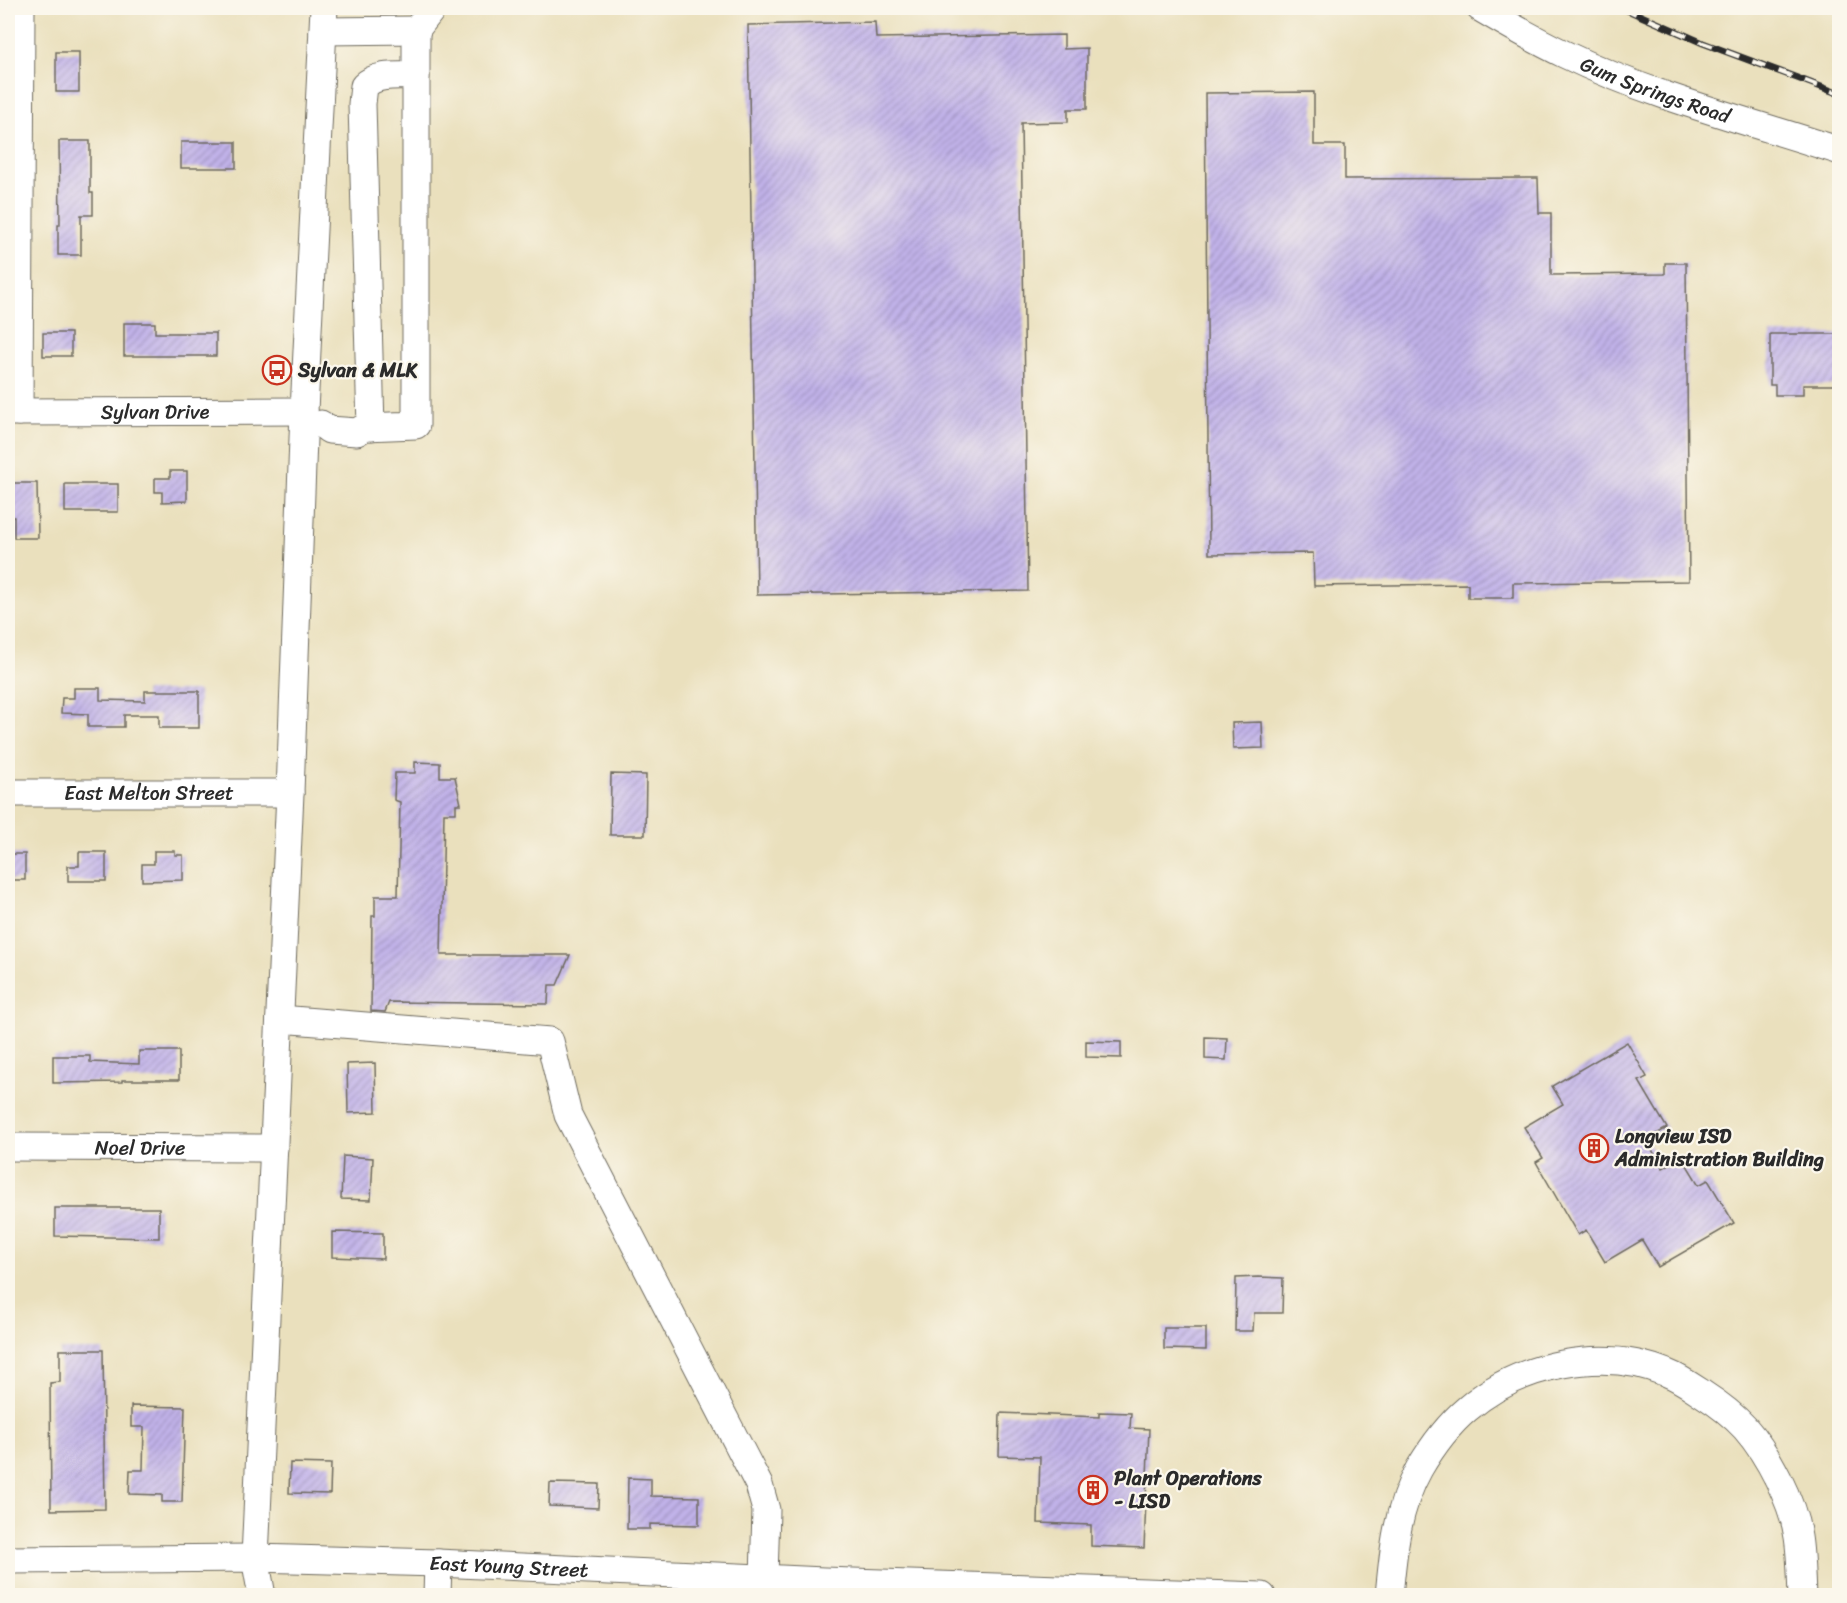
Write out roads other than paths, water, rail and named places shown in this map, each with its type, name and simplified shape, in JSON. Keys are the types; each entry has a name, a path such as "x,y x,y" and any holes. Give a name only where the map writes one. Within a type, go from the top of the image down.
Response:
{"street":[{"path":"13,412 21,8"},
{"path":"368,427 362,104 364,86 370,79 380,77 416,76 416,30 433,8"},
{"name":"Gum Springs Road","path":"1480,8 1565,55 1610,73 1839,151"},
{"path":"262,1596 255,1569 255,1558 309,419 324,19 416,30"},
{"name":"Sylvan Drive","path":"13,412 309,419 356,421 368,427 417,425 416,76"},
{"name":"East Melton Street","path":"8,794 290,793"},
{"path":"280,1019 550,1041 568,1115 759,1485 766,1510 764,1578"},
{"name":"Noel Drive","path":"8,1147 274,1148"},
{"path":"1389,1596 1394,1543 1403,1506 1419,1470 1454,1422 1467,1408 1497,1388 1528,1373 1561,1365 1596,1361 1633,1364 1667,1373 1708,1397 1744,1427 1767,1459 1793,1517 1798,1535 1802,1596"},
{"name":"East Young Street","path":"8,1560 255,1558 438,1563 764,1578 824,1588 1262,1596"},
{"path":"437,1596 438,1563"}],"railway":[{"path":"1623,8 1703,43 1840,94"}],"place":[{"name":"Sylvan & MLK","path":"277,370"},
{"name":"Longview ISD Administration Building","path":"1594,1148"},
{"name":"Plant Operations - LISD","path":"1093,1490"}]}
